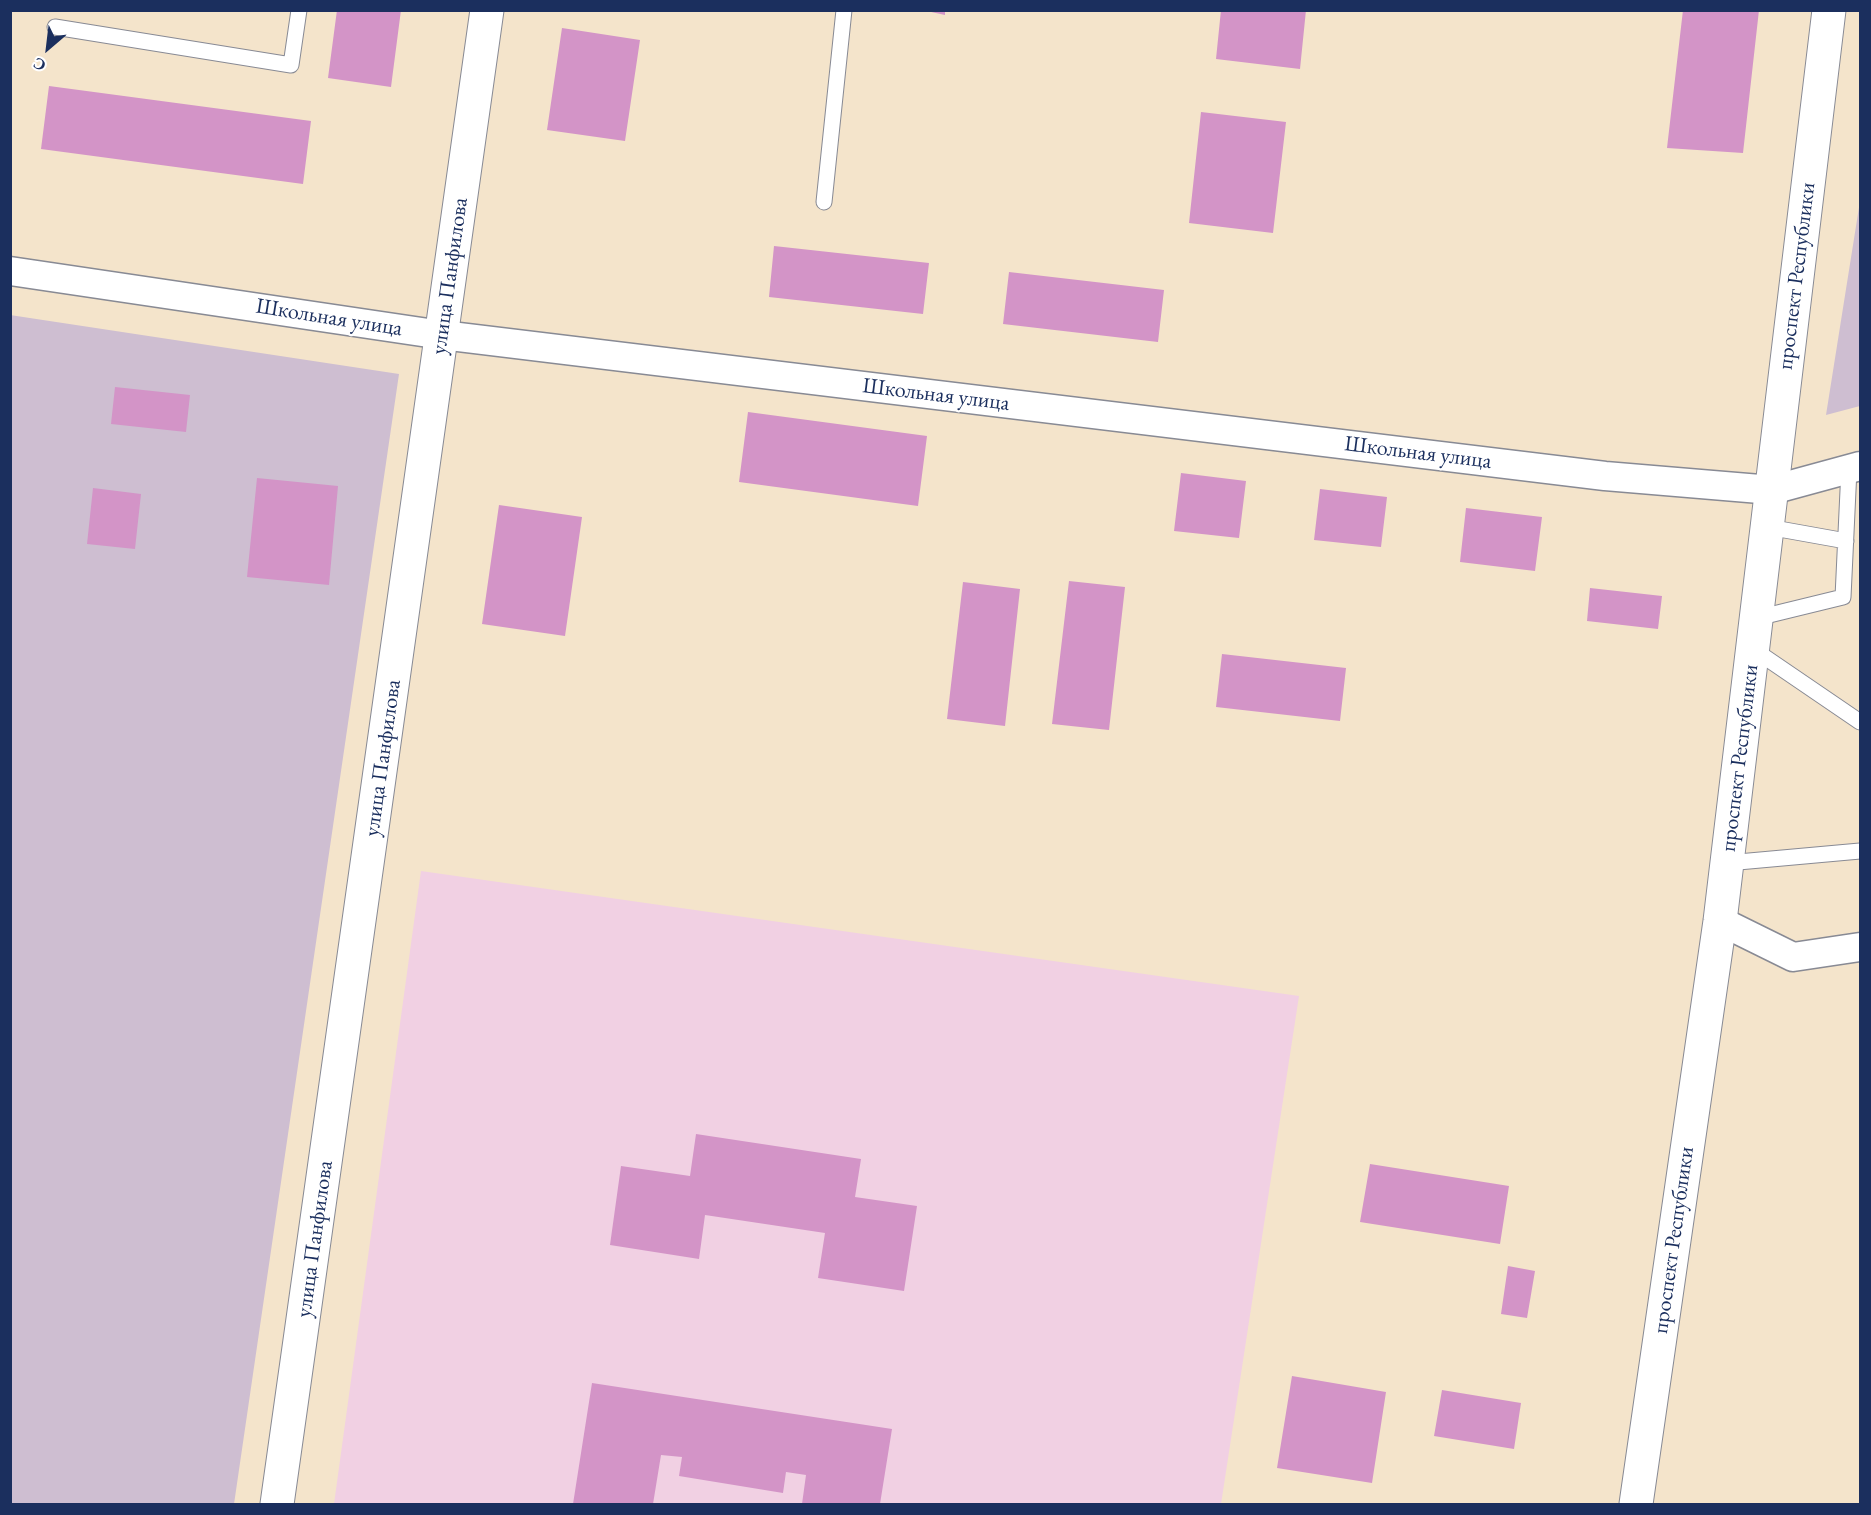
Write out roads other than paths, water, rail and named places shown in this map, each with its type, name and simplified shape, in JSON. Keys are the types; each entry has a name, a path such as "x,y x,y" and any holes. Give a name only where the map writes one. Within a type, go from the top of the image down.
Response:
{"street":[{"name":"улица Панфилова","path":"277,1504 487,10"},
{"name":"проспект Республики","path":"1636,1504 1720,921 1829,10"},
{"name":"Школьная улица","path":"10,271 442,335 1605,476 1772,490 1855,467"},
{"path":"1720,921 1793,957 1860,947"}],"lane":[{"path":"55,27 291,64 299,10"},
{"path":"824,202 844,10"},
{"path":"1855,467 1846,542 1843,597 1755,634 1860,722"},
{"path":"1768,527 1846,542"},
{"path":"1727,863 1860,851"}]}
